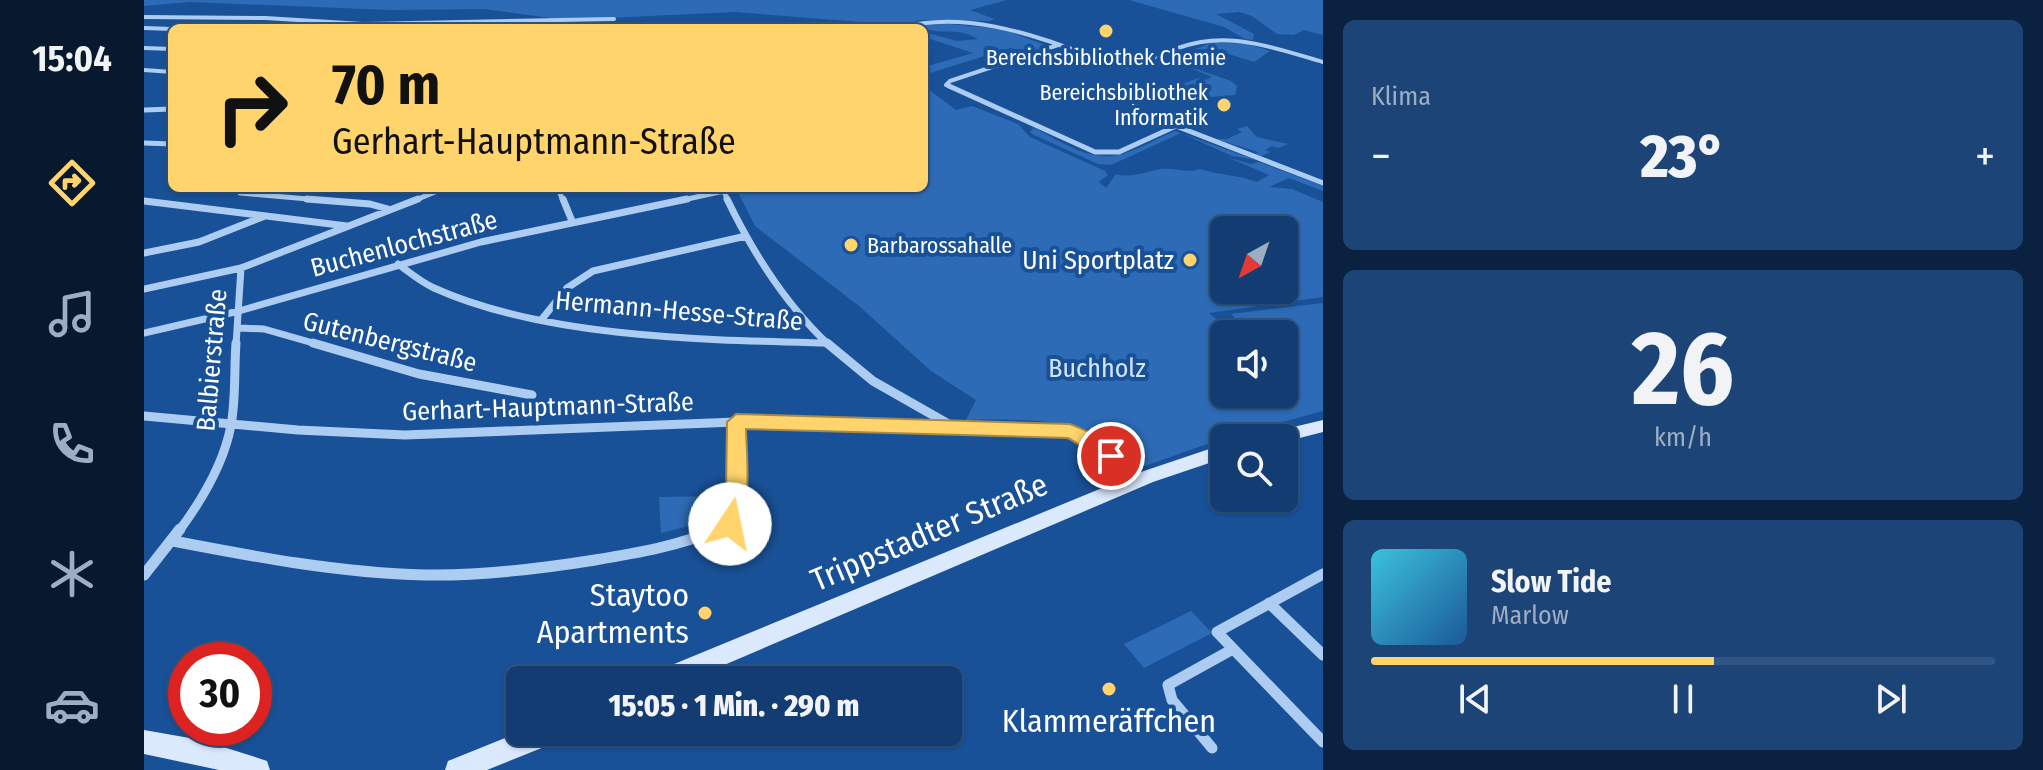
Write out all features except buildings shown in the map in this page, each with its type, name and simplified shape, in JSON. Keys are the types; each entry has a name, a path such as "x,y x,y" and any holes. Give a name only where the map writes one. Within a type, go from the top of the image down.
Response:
{"main road":[{"path":"1298,432 1323,426"},
{"name":"Trippstadter Straße","path":"696,666 1136,482 1210,456"},
{"path":"144,742 201,752 258,770"},
{"path":"457,770 516,746"}],"street":[{"path":"144,17 279,18 364,24 614,19"},
{"path":"928,24 989,23 1123,67 1131,67 1198,43 1241,42 1323,62"},
{"path":"144,28 168,29"},
{"path":"1058,45 950,81 946,85 1095,152 1119,152 1176,126 1323,183"},
{"path":"144,48 168,49"},
{"path":"144,70 168,72"},
{"path":"144,110 168,109"},
{"path":"144,143 168,144"},
{"path":"144,289 241,268 435,192"},
{"path":"560,192 572,221"},
{"name":"Buchenlochstraße","path":"144,333 239,311 398,264 572,221 713,192"},
{"path":"724,192 746,236 791,302 826,343 863,373 953,427"},
{"path":"240,193 370,204 389,210"},
{"path":"144,201 347,226"},
{"path":"144,253 199,242 268,215"},
{"path":"542,319 567,288 593,271 746,236"},
{"name":"Hermann-Hesse-Straße","path":"398,264 412,277 446,294 542,319 631,332 826,343"},
{"name":"Balbierstraße","path":"144,575 173,541 218,466 231,424 241,268"},
{"name":"Gutenbergstraße","path":"239,328 264,329 419,374 532,395"},
{"name":"Gerhart-Hauptmann-Straße","path":"144,416 360,434 441,436 736,422 1070,431 1097,444 1136,482"},
{"path":"173,541 283,561 404,574 481,574 547,568 630,554 713,533 730,524 737,491 736,422"},
{"path":"1322,577 1217,632 1323,742"},
{"path":"1269,603 1323,655"},
{"path":"1212,748 1172,700 1168,685 1233,649"}],"green space":[{"path":"144,0 1007,0 970,10 995,19 989,21 921,20 908,24 735,12 565,20 485,9 391,10 190,2 144,6"},
{"path":"1129,0 1323,0 1323,35 1304,30 1294,35 1277,34 1252,16 1239,12 1216,14 1254,34 1253,40 1245,39 1224,27"},
{"path":"928,25 1002,29 1048,46 1029,52 1010,48 928,74 928,66 973,53 928,38 928,33 957,41 978,39 955,32 928,30"},
{"path":"1213,42 1249,44 1270,51 1254,62 1229,54 1216,58 1197,52 1169,60"},
{"path":"1191,56 1200,59 1185,65 1231,81 1237,86 1235,95 1199,98 1197,93 1182,89 1184,87 1180,85 1198,78 1205,80 1212,77 1176,62"},
{"name":"Buchholz","path":"928,89 956,110 972,106 1018,124 1030,137 1105,171 1108,175 1099,182 1106,188 1116,174 1132,175 1161,169 1200,169 1257,182 1269,175 1227,157 1251,164 1259,162 1323,186 1323,191 1289,178 1269,187 1292,189 1323,202 1323,297 1298,301 1298,216 1210,216 1210,304 1273,304 1209,313 1217,320 1210,320 1210,408 1298,408 1298,320 1237,320 1231,314 1323,303 1323,411 1275,424 1210,424 1210,443 1145,466 1128,464 1120,448 1104,436 1083,428 1031,421 966,420 976,400 931,371 859,306 755,226 738,192 928,192"},
{"path":"1247,126 1257,137 1288,144 1278,148 1272,146 1265,150 1270,152 1262,156 1216,139 1227,139 1242,132 1237,129"},
{"path":"1034,128 1083,152 1106,156 1132,151 1175,131 1181,133 1111,165 1098,164 1032,134 1030,132"},
{"path":"1183,134 1255,160 1232,156"},
{"path":"724,496 724,507 715,508 716,519 661,533 659,497"},
{"path":"1191,611 1212,633 1144,668 1124,644"}],"railway":[{"path":"1134,104 1141,101"}],"place":[{"name":"Bereichsbibliothek Chemie","path":"1106,31"},
{"name":"Bereichsbibliothek Informatik","path":"1224,105"},
{"name":"Barbarossahalle","path":"851,245"},
{"name":"Uni Sportplatz","path":"1190,260"},
{"name":"Staytoo Apartments","path":"705,613"},
{"name":"Klammeräffchen","path":"1109,689"}],"route":[{"path":"730,524 737,491 736,422 1070,431 1097,444 1111,456"}]}
